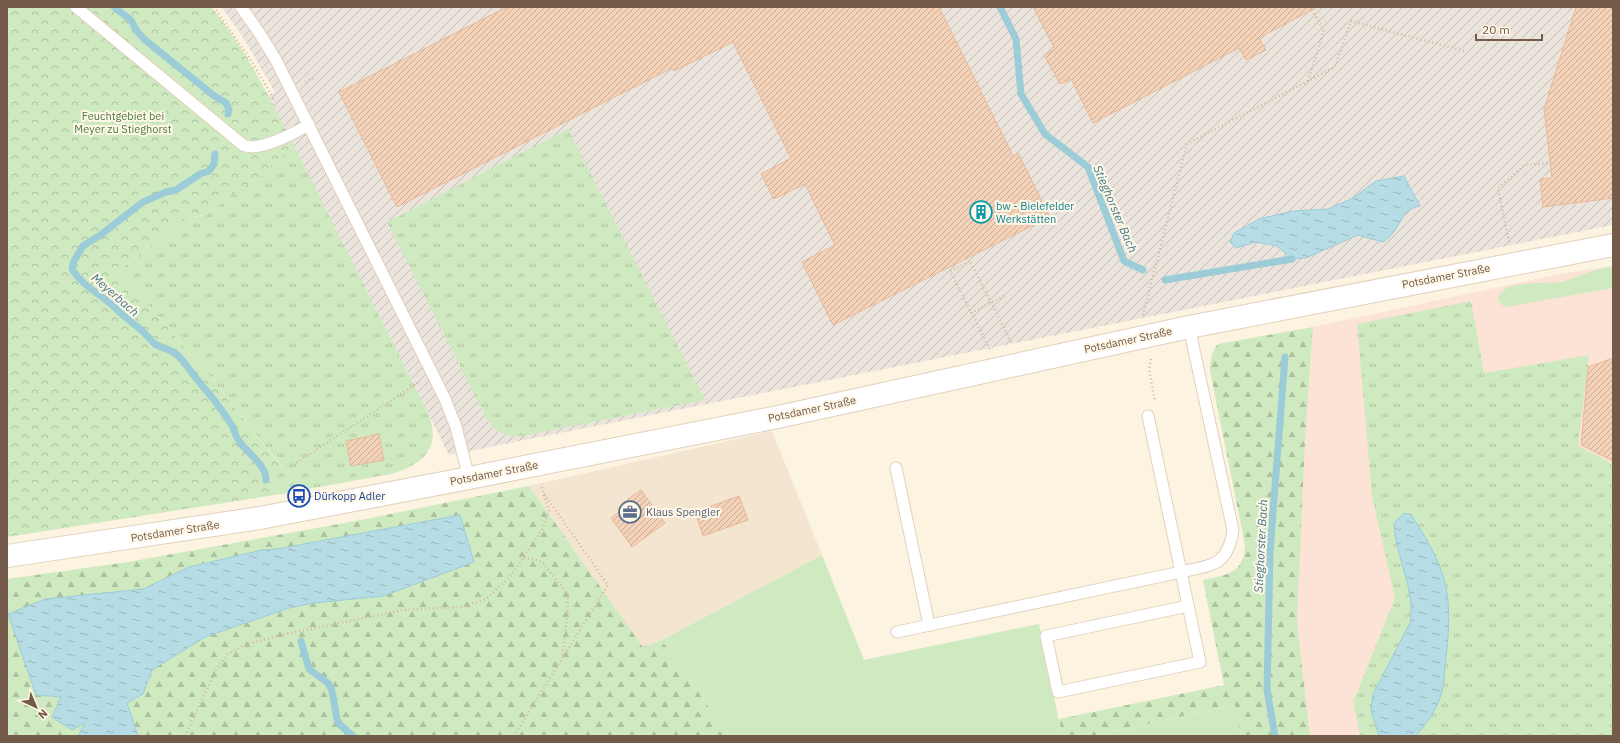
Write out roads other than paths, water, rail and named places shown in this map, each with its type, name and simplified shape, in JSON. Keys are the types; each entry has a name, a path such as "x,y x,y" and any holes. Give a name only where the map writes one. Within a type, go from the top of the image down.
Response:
{"street":[{"name":"Potsdamer Straße","path":"7,556 260,518 469,478 778,416 1145,326 1189,327 1613,245"}],"lane":[{"path":"76,7 243,145 253,147 265,144 280,139 309,125"},
{"path":"241,7 273,54 445,399 456,427 469,478"},
{"path":"897,632 1212,565 1225,556 1231,545 1233,530 1189,327"},
{"path":"1148,416 1200,662 1058,692 1046,636 1188,606"},
{"path":"896,468 929,625"}],"water":[{"path":"1404,176 1420,206 1412,208 1408,211 1391,236 1383,242 1358,235 1306,258 1292,259 1277,246 1256,242 1236,248 1230,242 1234,233 1259,219 1293,211 1328,209 1353,198 1376,181"},
{"path":"1404,513 1411,515 1426,538 1438,562 1444,579 1449,612 1443,685 1440,699 1436,707 1416,736 1379,736 1371,710 1373,694 1410,623 1411,610 1408,585 1395,536 1394,523"},
{"path":"460,515 474,562 383,596 314,603 289,608 205,637 152,670 143,694 127,703 138,736 78,736 85,723 72,730 52,717 61,697 36,695 8,614 45,599 143,589 189,567 262,550 277,549"}],"waterway":[{"name":"Meyerbach","path":"114,7 131,20 136,30 144,39 213,95 226,103 229,110 228,114"},
{"name":"Stieghorster Bach","path":"1000,7 1016,39 1021,94 1045,134 1088,167 1124,261 1143,270"},
{"name":"Meyerbach","path":"215,154 214,164 209,171 200,174 176,190 166,192 143,202 99,236 83,246 74,261 72,269 84,283 141,329 155,344 175,353 182,360 224,413 239,441 260,464 266,480"},
{"name":"Stieghorster Bach","path":"1165,280 1292,259"},
{"name":"Stieghorster Bach","path":"1275,736 1267,690 1270,552 1285,357"},
{"name":"Meyerbach","path":"301,641 309,669 328,683 332,691 337,719 340,725 353,736"}],"place":[{"name":"bw - Bielefelder Werkstätten","path":"981,212"},
{"name":"Dürkopp Adler","path":"299,496"},
{"name":"Klaus Spengler","path":"630,512"}],"park label":[{"name":"Feuchtgebiet bei Meyer zu Stieghorst","path":"123,122"}]}
